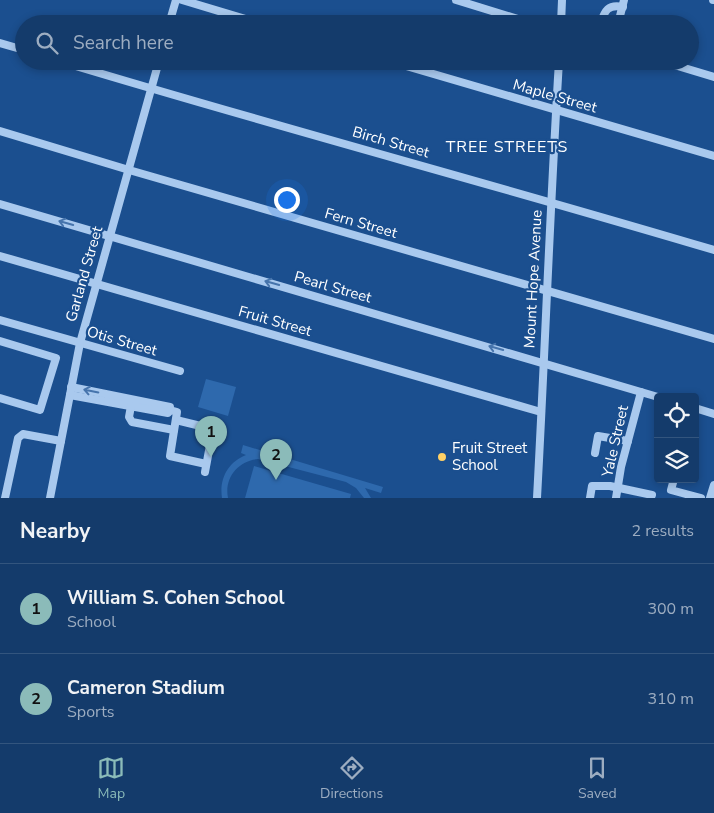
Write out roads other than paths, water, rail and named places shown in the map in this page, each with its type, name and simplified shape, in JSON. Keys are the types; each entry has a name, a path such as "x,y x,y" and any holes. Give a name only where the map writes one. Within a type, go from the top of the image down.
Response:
{"street":[{"path":"172,15 176,0"},
{"path":"182,0 232,15"},
{"path":"456,0 505,15"},
{"path":"561,15 562,0"},
{"path":"603,15 608,7 624,4"},
{"path":"0,43 15,47"},
{"name":"Birch Street","path":"89,70 550,201 714,250"},
{"name":"Garland Street","path":"50,498 80,343 156,70"},
{"name":"Maple Street","path":"419,70 714,156"},
{"name":"Mount Hope Avenue","path":"537,498 542,362 548,292 550,201 558,70"},
{"path":"691,70 714,77"},
{"name":"Fern Street","path":"0,131 714,339"},
{"name":"Pearl Street","path":"0,204 654,396"},
{"name":"Fruit Street","path":"0,256 541,412"},
{"name":"Otis Street","path":"0,320 180,371"},
{"path":"0,341 56,358 40,410 0,398"},
{"path":"70,391 131,406 168,413 170,410"},
{"path":"70,391 170,407 170,410 177,412 170,456 205,468 213,429 176,420"},
{"name":"Yale Street","path":"616,498 621,468 641,392"},
{"path":"131,406 130,421 174,430"},
{"path":"699,409 714,414"},
{"path":"5,498 18,438 23,434 61,442"},
{"path":"596,452 598,436 628,441"},
{"path":"673,483 672,490 701,498"},
{"path":"710,498 714,485"},
{"path":"590,498 592,486 618,488 652,495"}],"place":[{"name":"William S. Cohen School","path":"211,457"},
{"name":"Fruit Street School","path":"442,457"},
{"name":"Cameron Stadium","path":"276,480"}],"district":[{"name":"TREE STREETS","path":"507,147"}]}
